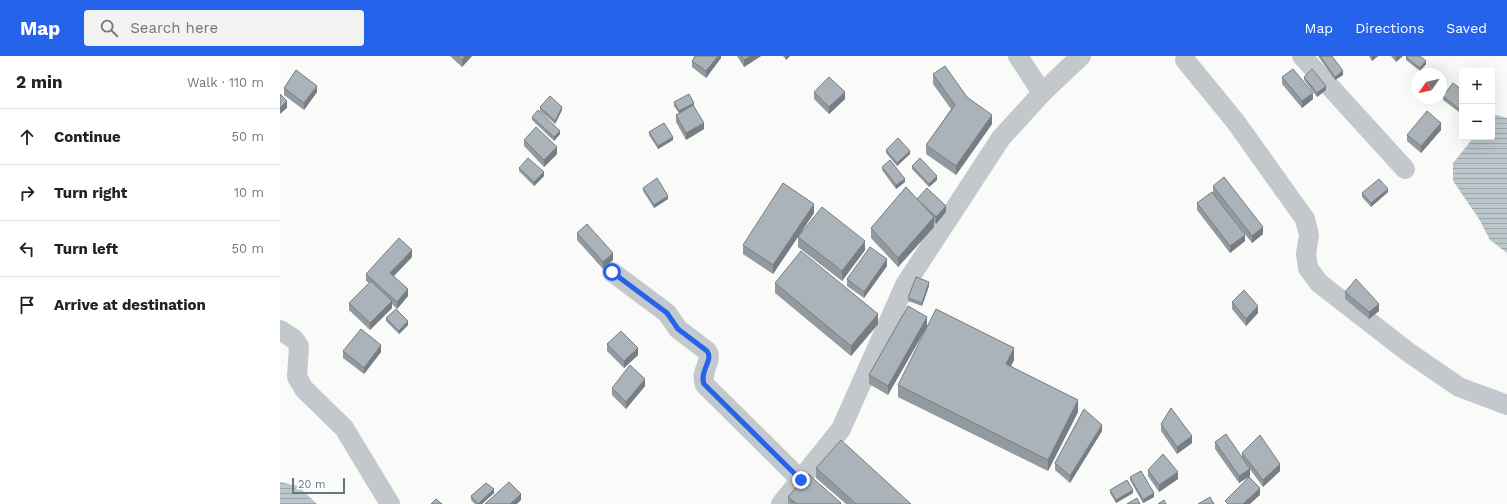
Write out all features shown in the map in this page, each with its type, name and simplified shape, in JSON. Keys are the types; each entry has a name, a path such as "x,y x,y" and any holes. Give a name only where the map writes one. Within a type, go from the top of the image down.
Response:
{"street":[{"path":"1018,56 1042,92"},
{"path":"781,504 841,429 905,285 1001,138 1042,92 1081,56"},
{"path":"1302,56 1405,169"},
{"path":"1184,57 1235,121 1305,219 1309,235 1306,254 1308,268 1319,283 1408,352 1459,387 1507,405"},
{"path":"612,272 667,313 678,329 707,351 709,358 702,379 704,384 801,480"},
{"path":"280,330 294,339 298,346 297,377 304,389 344,428 390,504"}],"shaded area":[{"path":"1495,115 1507,118 1507,253 1490,240 1479,219 1453,181 1453,163 1472,140 1495,140"},
{"path":"280,482 298,486 317,504 280,504"}],"building":[{"path":"457,56 465,56 462,60"},
{"path":"695,56 718,56 706,71 692,61"},
{"path":"741,56 751,56 744,60"},
{"path":"1320,56 1332,56 1343,71 1335,77"},
{"path":"1420,56 1426,61 1420,68 1406,57"},
{"path":"945,66 967,97 992,115 956,166 926,145 955,105 933,74"},
{"path":"1293,69 1313,93 1302,101 1282,77"},
{"path":"1312,69 1326,86 1317,93 1304,77"},
{"path":"296,70 317,86 304,103 284,88"},
{"path":"829,77 845,92 829,107 814,92"},
{"path":"1453,83 1459,88 1459,109 1447,99 1447,91"},
{"path":"280,94 287,101 280,108"},
{"path":"689,94 694,103 679,111 674,102"},
{"path":"550,96 562,107 555,121 540,107"},
{"path":"693,105 704,123 686,133 676,115"},
{"path":"538,110 560,131 554,137 532,117"},
{"path":"1427,111 1441,123 1421,146 1407,135"},
{"path":"664,123 673,137 658,146 649,132"},
{"path":"536,127 557,147 544,160 524,140"},
{"path":"898,138 910,151 897,163 886,150"},
{"path":"528,158 544,172 534,182 519,168"},
{"path":"920,158 937,176 929,184 912,166"},
{"path":"890,160 905,179 896,185 882,167"},
{"path":"1224,177 1263,227 1252,236 1213,186"},
{"path":"657,178 668,196 654,205 643,188"},
{"path":"1379,179 1388,189 1371,203 1362,193"},
{"path":"783,183 814,204 773,265 743,245"},
{"path":"906,187 934,217 898,258 871,228"},
{"path":"927,188 946,206 936,217 917,199"},
{"path":"1212,192 1245,235 1230,246 1197,203"},
{"path":"822,207 865,241 842,271 798,237"},
{"path":"587,224 613,253 603,262 577,233"},
{"path":"399,238 412,250 390,273 408,289 397,302 366,274"},
{"path":"870,247 887,259 864,292 847,279"},
{"path":"801,251 878,314 851,346 775,283"},
{"path":"916,277 929,282 922,303 908,298"},
{"path":"1356,279 1379,304 1369,312 1345,292"},
{"path":"371,281 392,301 370,323 349,303"},
{"path":"1244,290 1258,306 1246,319 1232,302"},
{"path":"908,306 927,317 888,386 869,375"},
{"path":"396,309 408,321 399,331 386,318"},
{"path":"936,309 1014,348 1006,364 1078,400 1048,460 898,385"},
{"path":"361,329 381,345 364,368 343,351"},
{"path":"621,331 638,348 624,361 607,344"},
{"path":"630,365 645,379 626,402 612,388"},
{"path":"1171,408 1192,436 1177,447 1161,424"},
{"path":"1084,409 1102,425 1070,476 1055,463"},
{"path":"1226,434 1250,469 1239,476 1215,442"},
{"path":"1260,435 1280,464 1263,480 1242,453"},
{"path":"841,440 911,504 856,504 816,468"},
{"path":"1163,454 1178,472 1159,485 1148,470"},
{"path":"1141,471 1154,493 1143,500 1130,477"},
{"path":"808,474 841,503 797,504 788,497"},
{"path":"1249,477 1260,488 1243,504 1228,504 1225,501"},
{"path":"1127,480 1133,490 1116,500 1110,490"},
{"path":"509,482 521,494 510,504 485,504"},
{"path":"486,483 494,489 478,504 471,496"},
{"path":"1210,497 1214,504 1198,504"},
{"path":"1137,498 1140,504 1127,504"},
{"path":"436,499 442,504 431,504"},
{"path":"1164,500 1166,504 1158,504"}],"route":[{"path":"612,272 667,313 678,329 707,351 709,358 702,379 704,384 801,480"}]}
